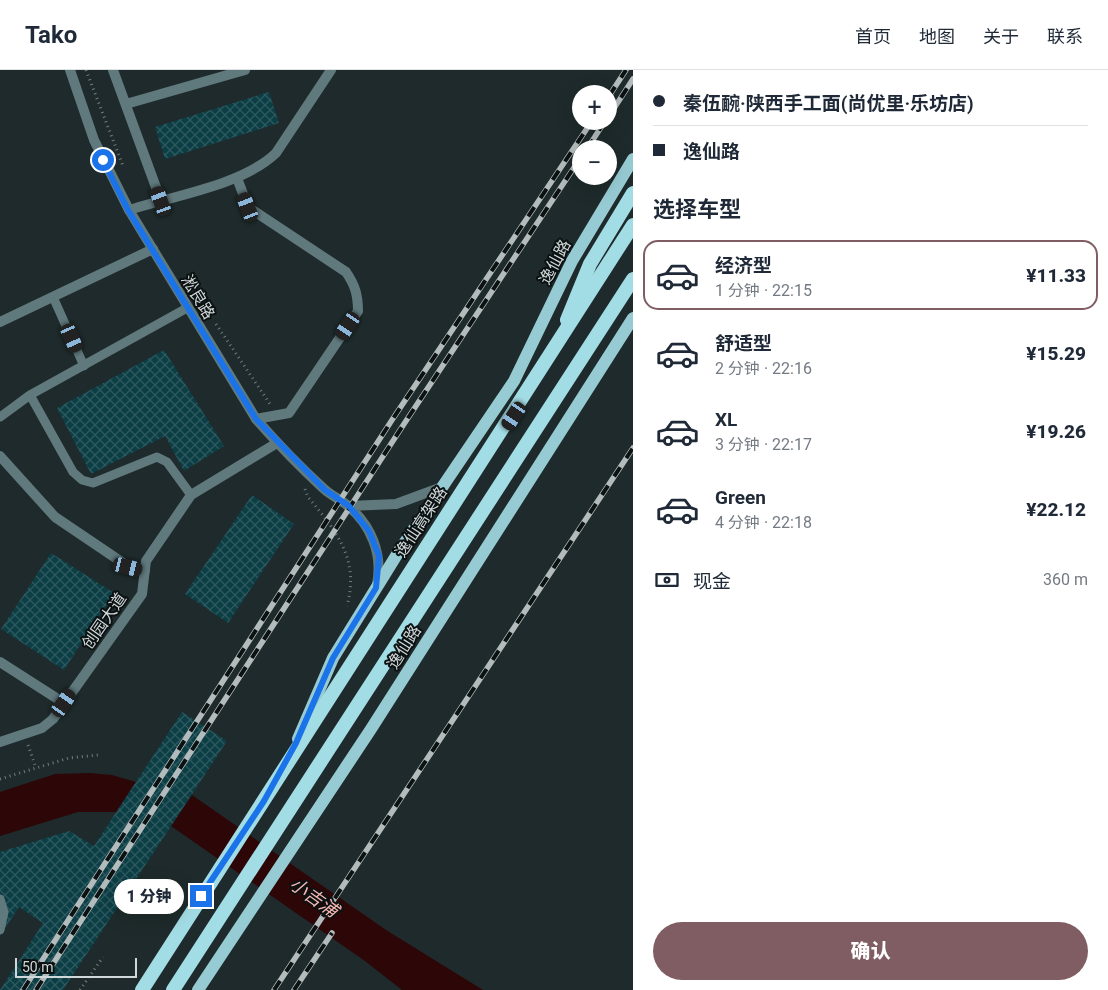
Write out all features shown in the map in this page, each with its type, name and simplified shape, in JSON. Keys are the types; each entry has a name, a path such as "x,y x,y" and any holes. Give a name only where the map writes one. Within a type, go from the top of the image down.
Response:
{"highway":[{"path":"559,340 590,264 633,192"},
{"name":"逸仙高架路","path":"142,990 633,225"},
{"path":"173,990 633,279"}],"main road":[{"name":"逸仙路","path":"134,990 212,881 264,801 296,743 333,658 376,588 514,381 572,261 633,159"},
{"name":"逸仙路","path":"296,743 389,607 633,233"},
{"name":"逸仙路","path":"198,990 251,913 633,318"}],"street":[{"name":"淞良路","path":"70,70 94,140 128,210 256,419 325,490 349,506 369,531 379,556 376,588"},
{"path":"113,70 161,201"},
{"path":"126,104 245,70"},
{"path":"128,210 237,178 266,164 276,154 328,71"},
{"path":"237,178 248,207 346,272 353,281 358,295 358,311 289,413 256,419"},
{"path":"0,322 153,249"},
{"name":"创园大道","path":"0,742 42,728 53,719 142,594 146,561 191,495 277,442"},
{"path":"0,456 55,517 128,567 145,571"},
{"path":"349,506 396,504 442,487"},
{"path":"0,662 64,703"}],"lane":[{"path":"53,297 84,366"},
{"path":"0,417 30,395 187,308"},
{"path":"30,395 73,472 82,480 93,483 157,458 167,462 191,495"},
{"path":"0,899 4,912 0,930"}],"path":[{"path":"86,70 124,168"},
{"path":"213,321 272,406"},
{"path":"304,488 308,497 343,544 351,568 350,596 345,614"},
{"path":"24,734 36,768"},
{"path":"0,779 68,758 98,755"},
{"path":"80,990 103,957"}],"water":[{"path":"89,773 112,775 136,782 116,812 78,812 0,836 0,792 55,774"},
{"name":"小吉浦","path":"192,795 386,930 483,990 402,990 365,961 171,826"}],"building":[{"path":"269,92 279,123 165,159 155,127"},
{"path":"164,350 224,446 184,471 165,436 91,474 57,408"},
{"path":"252,495 294,524 228,623 185,594"},
{"path":"51,553 114,593 64,670 1,629"},
{"path":"182,712 227,741 63,990 0,990 43,923 19,907 0,936 0,852 69,831 94,846"}],"railway":[{"path":"616,85 626,70"},
{"path":"617,104 633,79"},
{"path":"23,990 392,420 586,130"},
{"path":"593,140 599,130"},
{"path":"36,990 402,427 572,171"},
{"path":"274,990 633,448"},
{"path":"294,990 332,933"}],"route":[{"path":"103,160 128,210 256,419 325,490 349,506 369,531 379,556 376,588 333,658 296,743 264,801 201,896"}]}
